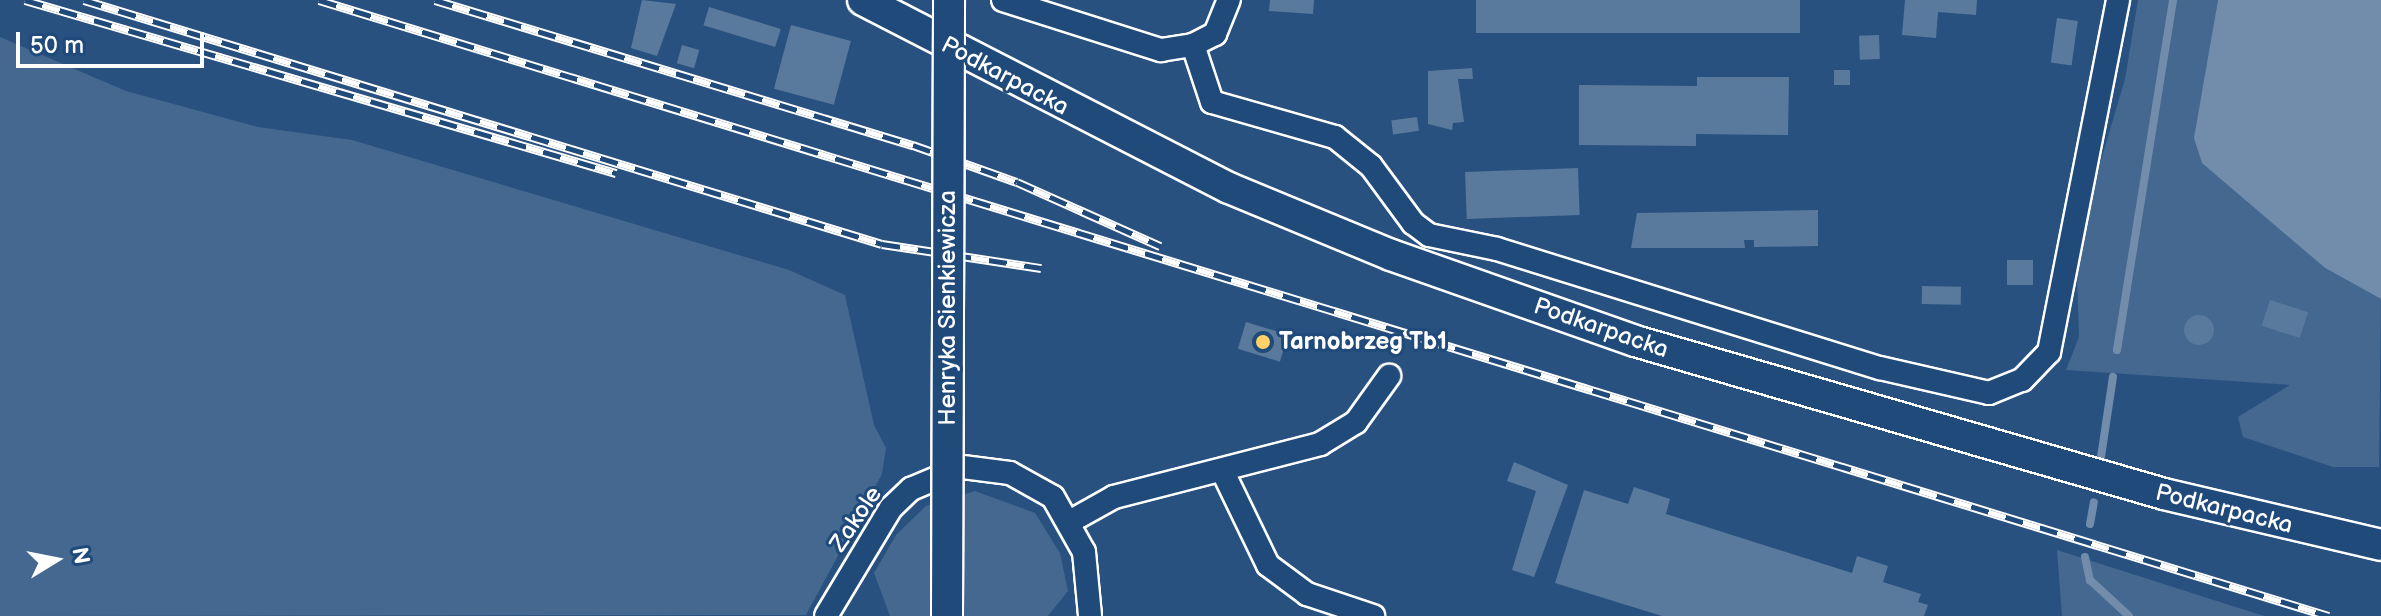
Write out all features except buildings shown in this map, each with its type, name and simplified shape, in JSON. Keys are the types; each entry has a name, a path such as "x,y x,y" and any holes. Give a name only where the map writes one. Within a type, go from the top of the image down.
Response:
{"main road":[{"name":"Podkarpacka","path":"863,0 1229,188 1391,255 1666,350 2164,494 2381,545"},
{"name":"Henryka Sienkiewicza","path":"947,616 949,0"}],"street":[{"path":"1003,0 1161,50 1193,45 1215,34 1229,0"},
{"path":"1193,45 1212,102 1335,137 1371,166 1413,223 1429,235 1497,249 1880,368 1989,393 2022,380 2049,352 2118,0"},
{"path":"1090,616 1084,552 1071,521 1114,497 1289,456 1341,434 1372,404 1389,376"},
{"name":"Zakole","path":"826,616 891,508 935,475 963,467 1010,473 1053,497 1071,521"},
{"path":"1223,472 1268,565 1307,594 1373,616"}],"shaded area":[{"path":"2138,0 2218,0 2195,138 2202,162 2325,268 2381,299 2379,467 2333,467 2243,437 2238,417 2290,385 2066,370 2079,337 2076,245 2125,79"},
{"path":"2218,0 2381,0 2381,299 2325,268 2202,163 2194,138"},
{"path":"0,37 126,91 258,127 352,140 789,270 845,295 874,425 886,448 882,474 806,615 0,616"},
{"path":"975,491 1035,513 1060,553 1068,591 1048,616 890,616 874,573 896,535 926,506"},
{"path":"2057,550 2264,616 2062,616"}],"waterway":[{"path":"2117,350 2173,0"},
{"path":"2101,457 2113,377"},
{"path":"2090,524 2094,502"},
{"path":"2085,557 2090,580 2129,616"}],"railway":[{"path":"25,0 616,173"},
{"path":"84,0 882,244 1041,268"},
{"path":"319,0 2329,616"},
{"path":"435,0 913,145 1017,182 1160,246"}],"place":[{"name":"Tarnobrzeg Tb1","path":"1263,342"}]}
